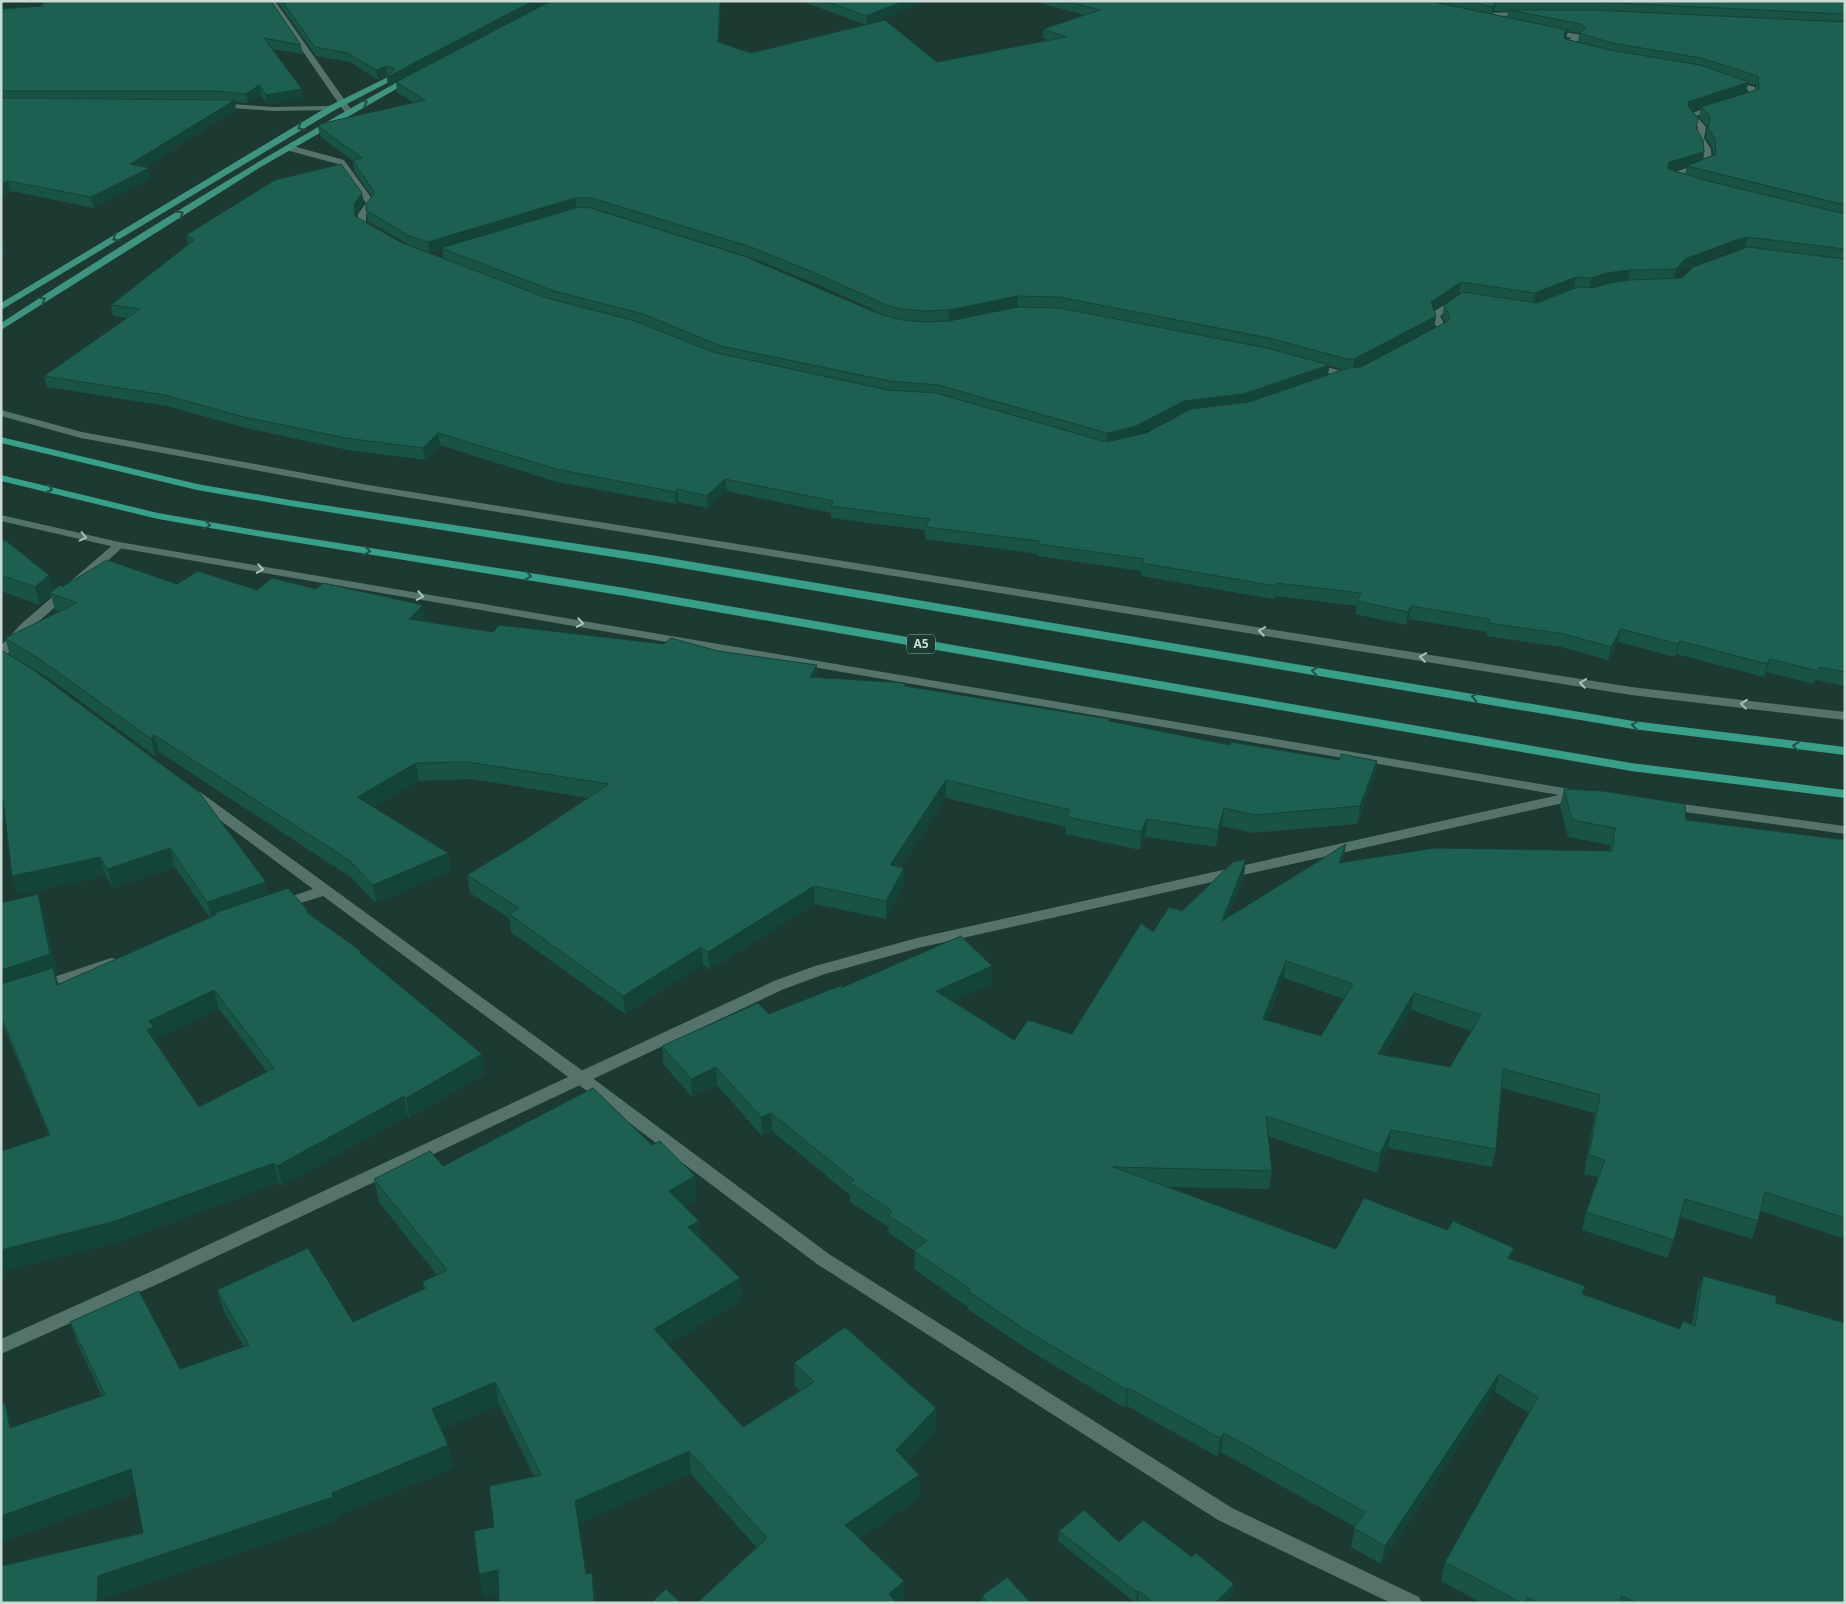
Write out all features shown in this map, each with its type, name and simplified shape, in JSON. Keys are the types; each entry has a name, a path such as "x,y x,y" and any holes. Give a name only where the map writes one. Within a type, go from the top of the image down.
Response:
{"highway":[{"path":"1,440 197,486 290,503 651,558 1633,725 1845,752"},
{"name":"A5","path":"1,478 158,516 256,533 625,592 1631,767 1845,794"}],"main road":[{"path":"1,307 342,102 411,69"},
{"path":"1,327 109,258 289,148 422,72"}],"street":[{"path":"271,1 349,112"},
{"path":"1510,23 1472,16 1534,14"},
{"path":"1537,28 1579,37 1568,44 1590,51"},
{"path":"1685,181 1670,176 1708,164 1707,149 1700,138 1702,127 1691,115 1754,95 1752,89 1726,80"},
{"path":"208,105 273,109 332,108"},
{"path":"289,148 341,162 371,203 362,214 361,223 383,236"},
{"path":"1418,341 1442,328 1435,315 1460,298 1469,300"},
{"path":"1302,363 1350,375 1328,381"},
{"path":"1,413 81,435 377,490 1631,691 1845,716"},
{"path":"1,518 119,545 1585,795 868,956 820,970 778,985 154,1278 1,1347"},
{"path":"4,657 25,627 119,545"},
{"path":"187,789 581,1078 823,1259 1217,1509 1412,1603"},
{"path":"1659,805 1845,830"},
{"path":"269,909 324,890"},
{"path":"29,991 121,959"}],"building":[{"path":"44,1 271,1 301,45 264,38 302,89 266,95 259,85 246,94 216,91 1,91 1,9 42,6"},
{"path":"282,1 533,1 387,77 395,69 386,66 376,70 348,53 315,47"},
{"path":"551,1 720,1 718,42 751,53 885,20 937,62 1066,37 1043,29 1100,10 1066,1 1429,1 1568,30 1564,33 1565,39 1610,50 1700,65 1749,82 1688,102 1688,106 1698,118 1696,128 1703,140 1704,152 1669,162 1668,169 1708,181 1845,214 1845,249 1747,237 1685,259 1676,269 1630,270 1606,273 1591,278 1576,277 1535,293 1461,282 1431,302 1436,316 1354,359 1347,359 1269,338 1059,297 1018,296 949,310 923,311 902,309 886,305 820,275 751,247 592,198 575,198 428,242 407,235 366,210 366,204 375,193 353,161 362,158 318,126 425,100 396,82"},
{"path":"826,1 904,1 866,16"},
{"path":"1465,1 1845,1 1845,14 1594,2 1495,2 1493,7"},
{"path":"1509,10 1594,10 1845,22 1845,205 1687,166 1716,154 1715,139 1708,128 1710,116 1701,107 1759,89 1758,76 1701,58 1612,43 1579,33 1586,28 1581,24"},
{"path":"1,98 235,100 130,164 149,168 91,197 8,181 1,184"},
{"path":"341,164 362,193 354,204 355,216 400,242 547,298 635,321 713,352 888,390 936,393 1106,442 1146,433 1191,409 1249,402 1348,368 1361,367 1448,321 1450,317 1444,305 1463,292 1537,303 1578,287 1593,288 1609,283 1630,280 1682,278 1693,267 1748,247 1845,259 1845,672 1819,667 1818,671 1770,659 1767,664 1680,641 1678,644 1621,629 1611,647 1564,634 1489,623 1489,619 1411,606 1408,612 1357,601 1361,593 1276,583 1276,586 1142,563 1144,559 1038,544 1039,541 925,527 930,519 831,506 833,501 725,479 707,496 677,489 675,492 556,469 438,433 423,448 346,438 244,417 165,395 44,376 140,309 111,305 194,240 186,235 275,180"},
{"path":"579,207 591,208 744,256 879,314 902,320 923,322 949,321 1018,307 1059,308 1267,348 1329,365 1243,394 1184,401 1136,426 1107,433 938,385 889,381 721,346 643,314 554,291 441,248"},
{"path":"5,540 49,575 35,587 1,575 1,542"},
{"path":"107,560 177,584 198,571 257,590 272,578 316,589 323,583 423,605 409,619 493,632 499,625 664,644 671,638 718,651 817,665 810,677 905,683 905,686 1109,719 1109,721 1230,745 1231,742 1339,760 1341,754 1377,761 1360,806 1255,815 1224,808 1218,830 1147,819 1141,832 1067,817 1070,810 946,780 890,865 904,868 886,901 814,886 708,952 701,947 623,996 509,914 519,908 467,875 523,841 609,784 468,762 416,763 357,797 448,853 373,885 349,860 154,735 151,739 44,662 5,638 77,603 50,593 60,585 62,587"},
{"path":"1,650 32,669 199,792 266,882 207,902 170,848 107,869 100,857 12,876 3,799 1,800"},
{"path":"1564,789 1602,791 1685,804 1686,820 1845,840 1845,1218 1765,1192 1758,1221 1685,1199 1674,1240 1586,1212 1605,1160 1589,1155 1600,1095 1503,1069 1496,1149 1391,1130 1380,1154 1266,1116 1272,1171 1113,1167 1336,1249 1364,1198 1447,1230 1453,1221 1514,1248 1508,1258 1585,1286 1582,1294 1680,1329 1683,1321 1695,1326 1703,1276 1776,1296 1776,1303 1845,1323 1845,1603 1637,1603 1622,1596 1619,1603 1538,1603 1527,1597 1524,1603 1522,1603 1445,1562 1538,1397 1499,1374 1385,1546 1354,1528 1365,1512 1224,1433 1220,1438 1128,1388 1127,1390 1027,1331 968,1291 970,1289 914,1251 927,1241 888,1215 892,1211 850,1183 854,1180 771,1113 761,1117 716,1067 691,1079 662,1046 758,1003 769,1014 842,985 841,988 961,936 992,966 936,991 1014,1040 1028,1020 1072,1034 1141,923 1153,932 1169,907 1182,911 1233,862 1246,859 1222,921 1346,844 1339,863 1435,848 1612,851 1615,828 1572,820","holes":["1286,961 1353,984 1321,1036 1263,1019","1414,993 1481,1015 1450,1067 1378,1054"]},
{"path":"288,888 308,911 306,912 361,951 359,952 482,1054 406,1098 404,1096 277,1166 274,1163 115,1221 1,1250 1,1151 50,1135 1,1017 1,984 53,968 57,985 216,915 215,913","holes":["214,990 274,1068 199,1107 147,1030 154,1027 149,1021"]},
{"path":"38,894 50,954 1,970 1,903"},
{"path":"593,1088 652,1145 660,1141 695,1176 669,1191 699,1221 688,1227 740,1278 654,1329 743,1427 814,1382 794,1363 845,1327 936,1408 896,1450 919,1475 845,1525 904,1581 889,1594 897,1603 697,1603 767,1538 689,1451 575,1501 586,1574 592,1573 594,1603 499,1603 498,1570 479,1574 474,1531 494,1527 489,1486 541,1475 495,1382 432,1409 448,1445 332,1493 333,1497 98,1576 97,1603 1,1603 1,1566 143,1533 131,1469 1,1516 1,1404 5,1403 10,1428 105,1395 70,1322 139,1291 180,1369 249,1345 217,1290 308,1248 353,1322 426,1288 422,1282 447,1270 374,1179 430,1151 443,1166"},
{"path":"1084,1510 1119,1542 1143,1520 1192,1557 1196,1553 1234,1584 1215,1603 1153,1603 1059,1531"},
{"path":"1007,1577 1031,1603 988,1603 982,1596"},
{"path":"666,1589 681,1603 651,1603"}]}
